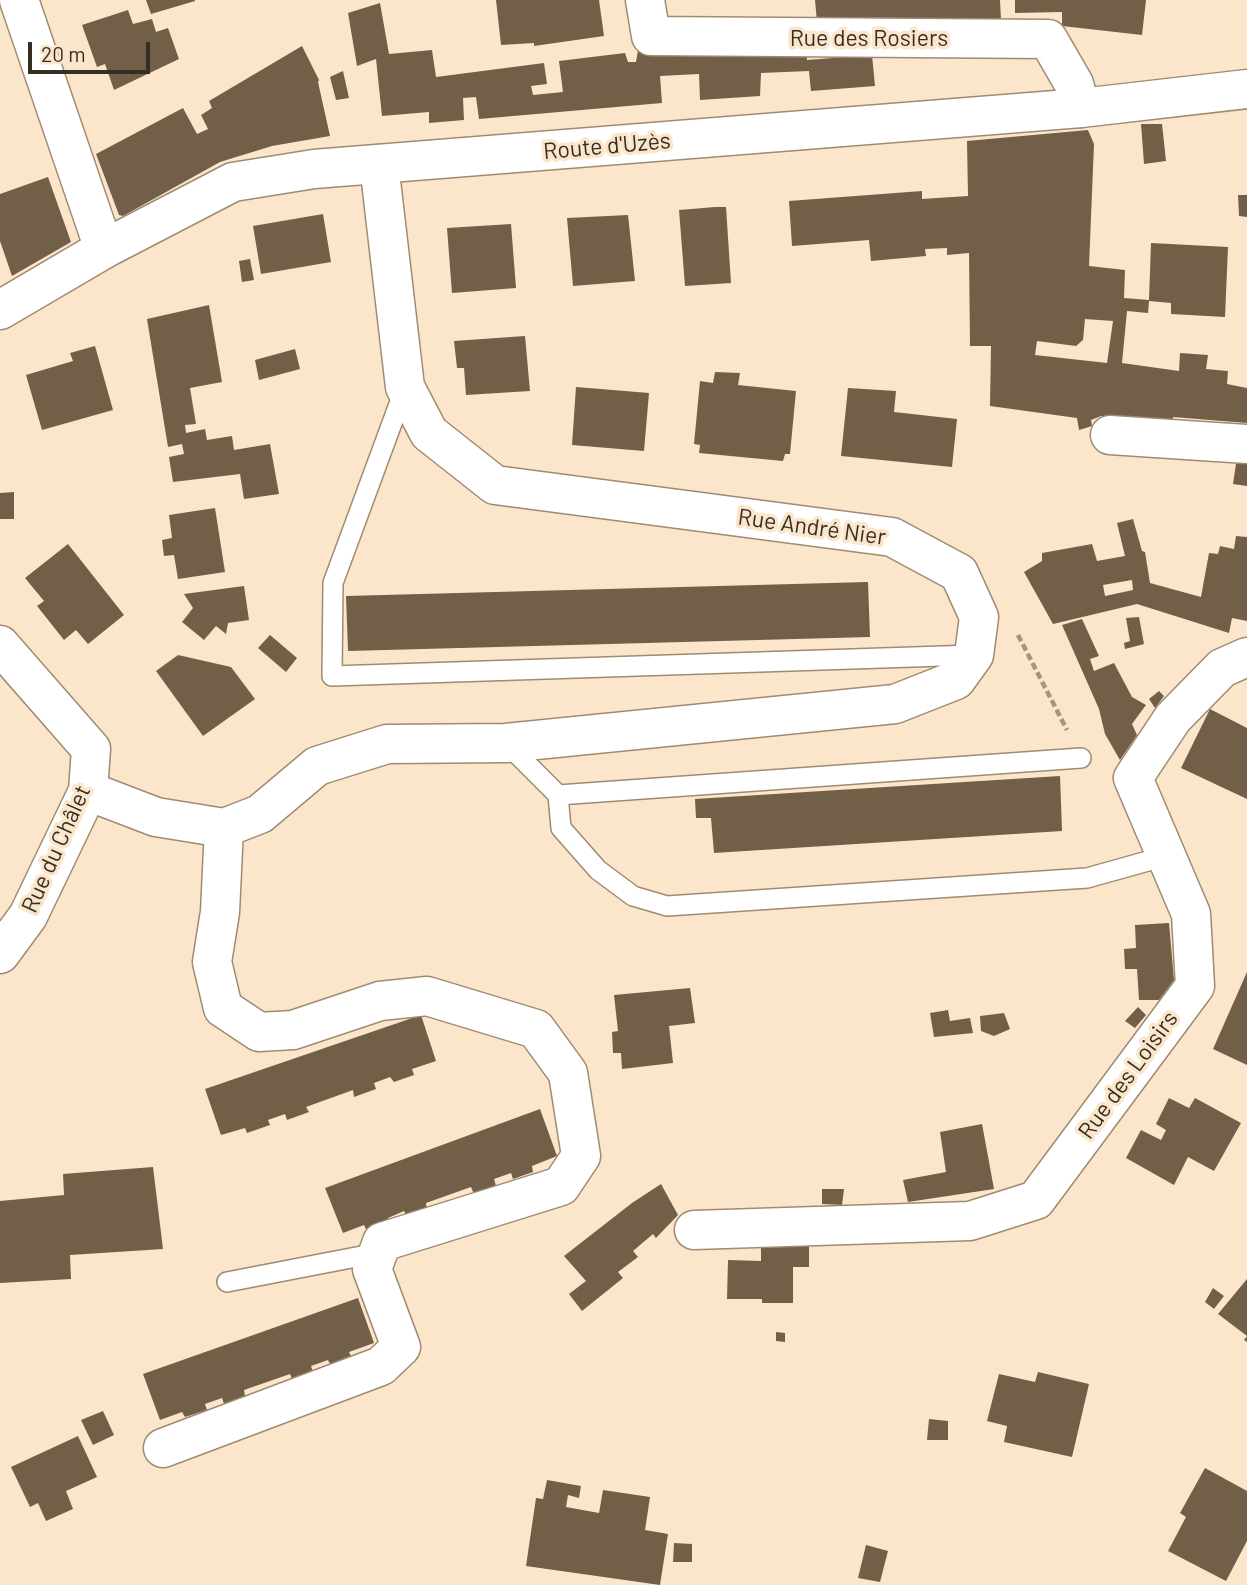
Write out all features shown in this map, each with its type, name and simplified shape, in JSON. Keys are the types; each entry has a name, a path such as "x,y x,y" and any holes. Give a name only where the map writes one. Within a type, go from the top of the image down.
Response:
{"street":[{"path":"19,0 104,250"},
{"name":"Rue des Rosiers","path":"645,0 651,37 1048,39 1074,84 1081,108"},
{"name":"Route d'Uzès","path":"0,310 104,250 233,181 314,169 1081,108 1247,89"},
{"name":"Rue André Nier","path":"379,164 405,387 429,433 495,485 892,537 959,573 979,617 974,655"},
{"path":"1110,435 1247,444"},
{"name":"Rue du Châlet","path":"0,645 91,749 88,792 27,916 0,954"},
{"path":"88,792 156,817 224,828 260,814 317,766 387,744 506,743 895,704 956,680 974,655"},
{"name":"Rue des Loisirs","path":"694,1230 970,1221 1037,1200 1195,986 1191,914 1133,778 1173,718 1222,668 1247,657"},
{"path":"163,1448 381,1366 401,1347 372,1269 382,1242 561,1186 581,1156 568,1073 536,1029 427,996 380,1002 293,1030 259,1032 223,1008 212,962 219,912 224,828"}],"lane":[{"path":"405,387 332,583 332,676 974,655"},
{"path":"506,743 558,795 561,828 598,870 634,896 667,905 1087,878 1166,856"},
{"path":"558,795 1081,758"},
{"path":"227,1282 377,1253"}],"path":[{"path":"1016,629 1081,758"}],"building":[{"path":"146,0 195,0 195,1 151,14"},
{"path":"496,0 599,0 604,36 534,46 534,43 501,45"},
{"path":"815,0 1000,0 1001,20 817,22"},
{"path":"1015,0 1146,0 1142,35 1062,26 1062,12 1015,13"},
{"path":"380,3 389,54 432,50 436,77 544,63 547,84 531,86 533,95 563,92 559,61 625,53 628,62 636,62 638,50 716,47 807,48 807,60 872,55 875,86 811,91 809,71 761,73 760,96 700,100 699,74 660,76 662,103 479,119 476,97 463,98 464,120 429,123 429,112 382,116 376,59 357,66 348,13"},
{"path":"128,10 133,24 152,19 156,32 168,28 179,59 114,90 105,64 97,67 82,25"},
{"path":"302,46 319,80 330,136 272,146 220,162 123,216 119,215 96,154 183,108 197,134 208,129 201,115 212,108 209,101"},
{"path":"343,71 349,98 336,100 330,77"},
{"path":"1141,124 1162,124 1166,161 1144,164"},
{"path":"1088,130 1094,144 1089,266 1125,270 1124,298 1149,300 1151,243 1228,247 1225,317 1171,314 1171,303 1149,301 1148,313 1127,311 1122,363 1179,371 1180,353 1208,355 1206,369 1228,371 1227,384 1247,388 1247,423 1173,417 1173,420 1101,416 1091,420 1092,426 1079,430 1077,418 990,406 991,346 970,346 969,253 947,255 947,248 925,249 926,256 871,261 869,240 792,246 789,201 922,191 922,199 968,196 967,141","holes":["1085,319 1113,321 1107,363 1035,355 1037,341 1076,346 1083,340"]},
{"path":"48,177 71,242 12,276 0,241 0,194"},
{"path":"1238,195 1247,195 1247,217 1239,216"},
{"path":"726,207 731,283 685,286 679,210"},
{"path":"323,214 331,262 261,274 253,226"},
{"path":"628,215 635,281 573,286 567,218"},
{"path":"511,224 516,288 452,293 447,228"},
{"path":"250,259 254,280 242,282 239,261"},
{"path":"209,305 222,382 190,388 196,424 185,425 186,433 205,429 207,440 232,436 234,450 270,444 279,494 244,499 240,474 173,482 169,457 184,454 182,444 168,447 147,319"},
{"path":"525,336 530,391 466,395 464,368 457,368 454,341"},
{"path":"95,346 113,410 42,430 26,375 73,361 70,353"},
{"path":"295,349 300,369 259,380 255,360"},
{"path":"715,372 740,373 738,385 796,391 790,454 785,454 783,461 699,453 700,445 694,444 700,381 713,383"},
{"path":"576,387 649,393 644,451 572,445"},
{"path":"848,388 896,391 894,412 957,419 952,467 841,456"},
{"path":"1237,457 1247,457 1247,486 1233,484"},
{"path":"14,492 14,519 0,519 0,493"},
{"path":"215,508 225,572 178,579 174,555 164,556 162,540 172,538 169,515"},
{"path":"1133,519 1142,551 1145,552 1150,583 1201,597 1209,553 1218,554 1220,546 1234,549 1236,536 1247,537 1247,621 1232,618 1229,633 1137,604 1053,624 1024,572 1042,561 1042,553 1092,544 1097,561 1125,556 1117,523","holes":["1132,580 1133,590 1105,596 1103,585"]},
{"path":"68,544 124,615 88,644 76,630 64,640 37,606 44,601 25,578"},
{"path":"868,582 870,637 348,651 346,596"},
{"path":"244,586 249,620 228,623 226,634 216,626 204,640 182,622 193,608 184,594"},
{"path":"1139,617 1144,644 1125,649 1124,643 1130,641 1126,618"},
{"path":"1082,619 1099,656 1090,659 1094,671 1114,663 1132,697 1146,705 1132,724 1137,735 1120,760 1105,734 1099,709 1062,625"},
{"path":"270,635 297,658 286,672 258,648"},
{"path":"178,655 231,667 255,699 203,736 156,671"},
{"path":"1159,691 1164,696 1155,708 1149,699"},
{"path":"1210,709 1247,728 1247,799 1181,768"},
{"path":"1060,776 1062,831 714,853 711,818 696,818 695,799"},
{"path":"1169,923 1174,980 1159,1000 1139,1000 1137,969 1125,969 1124,949 1136,948 1135,925"},
{"path":"1247,972 1247,1065 1213,1049"},
{"path":"690,988 695,1023 669,1026 673,1063 622,1069 621,1053 613,1053 612,1032 618,1031 614,995"},
{"path":"1138,1007 1146,1015 1135,1028 1125,1021"},
{"path":"948,1010 950,1021 970,1018 973,1033 934,1037 930,1013"},
{"path":"1004,1013 1010,1029 994,1036 981,1031 980,1016"},
{"path":"421,1015 436,1061 412,1069 414,1075 394,1082 390,1077 374,1083 376,1089 354,1097 353,1090 306,1107 309,1112 287,1120 285,1114 268,1120 270,1125 247,1133 245,1128 221,1135 205,1089"},
{"path":"1169,1098 1189,1108 1195,1098 1241,1123 1214,1171 1188,1157 1174,1185 1126,1158 1141,1130 1161,1140 1166,1130 1156,1124"},
{"path":"540,1109 557,1156 532,1166 533,1172 513,1179 511,1173 494,1179 496,1186 474,1194 471,1187 426,1203 427,1210 407,1217 404,1211 388,1218 389,1224 367,1231 364,1225 343,1233 325,1188"},
{"path":"982,1124 994,1189 908,1202 903,1180 946,1172 940,1132"},
{"path":"153,1167 163,1249 70,1255 71,1279 0,1283 0,1201 64,1195 63,1174"},
{"path":"661,1184 678,1215 656,1238 653,1234 633,1251 638,1257 618,1272 623,1278 582,1311 569,1294 586,1281 564,1256"},
{"path":"822,1189 844,1189 842,1205 822,1204"},
{"path":"809,1235 809,1267 793,1267 793,1303 762,1303 762,1299 727,1299 728,1260 761,1261 761,1236"},
{"path":"1247,1279 1247,1336 1218,1314"},
{"path":"1213,1288 1224,1296 1214,1309 1205,1302"},
{"path":"358,1298 374,1343 349,1352 352,1358 331,1366 328,1360 311,1366 313,1372 292,1379 290,1374 244,1390 245,1396 224,1404 222,1398 205,1404 207,1410 185,1417 182,1412 160,1420 143,1374"},
{"path":"776,1332 785,1333 785,1342 776,1341"},
{"path":"1038,1372 1089,1384 1072,1457 1004,1442 1007,1426 987,1421 999,1374 1035,1382"},
{"path":"103,1411 114,1435 93,1445 81,1420"},
{"path":"929,1419 948,1421 948,1440 927,1440"},
{"path":"78,1436 97,1477 66,1491 73,1509 46,1521 38,1503 30,1507 11,1467"},
{"path":"1205,1468 1247,1491 1247,1541 1226,1581 1168,1551 1186,1517 1180,1513"},
{"path":"547,1480 581,1486 579,1498 568,1495 566,1507 599,1513 603,1490 650,1497 645,1530 668,1534 660,1585 526,1566 536,1498 543,1499"},
{"path":"674,1543 692,1544 692,1562 673,1562"},
{"path":"866,1545 888,1551 880,1582 858,1578"}]}
